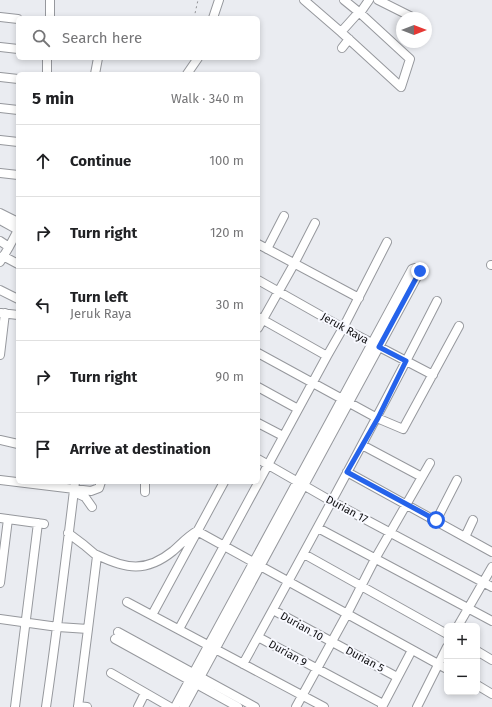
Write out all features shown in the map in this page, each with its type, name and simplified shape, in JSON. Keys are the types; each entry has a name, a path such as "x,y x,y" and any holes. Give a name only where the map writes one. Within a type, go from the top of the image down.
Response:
{"street":[{"path":"50,0 50,16"},
{"path":"214,16 219,0"},
{"path":"304,0 401,87 410,59 360,12 344,0"},
{"path":"341,32 369,0"},
{"path":"378,0 401,12"},
{"path":"391,7 396,12"},
{"path":"0,17 16,19"},
{"path":"342,48 349,39"},
{"path":"0,47 16,49"},
{"path":"47,60 47,72"},
{"path":"95,72 98,60"},
{"path":"189,72 197,60"},
{"path":"0,77 16,79"},
{"path":"0,108 16,110"},
{"path":"0,140 16,142"},
{"path":"0,173 16,175"},
{"path":"0,213 16,221"},
{"path":"267,249 284,216"},
{"path":"0,220 16,229"},
{"path":"315,223 279,291 260,319 327,356"},
{"path":"16,234 2,259 16,263"},
{"path":"0,241 9,247"},
{"path":"260,479 343,328 387,242"},
{"path":"260,245 359,298"},
{"name":"Jeruk Raya","path":"260,281 343,328 433,375"},
{"path":"175,707 195,679 212,648 234,606 253,563 350,402 376,345 406,287"},
{"path":"0,290 16,298"},
{"path":"244,664 318,528 331,501 378,418 437,301"},
{"path":"0,355 3,313 16,315"},
{"path":"260,354 342,397 378,418 404,429 459,326"},
{"path":"234,606 261,567 342,397 376,345"},
{"path":"260,388 298,408"},
{"path":"260,424 283,436"},
{"path":"0,440 16,444"},
{"path":"362,445 422,477"},
{"name":"Durian 17","path":"260,461 331,501 492,587"},
{"path":"296,707 375,559 430,464"},
{"path":"347,472 492,552"},
{"path":"0,480 16,482"},
{"path":"436,520 457,480"},
{"path":"37,484 94,491 99,488 100,484"},
{"path":"144,492 145,484"},
{"path":"152,616 223,484"},
{"path":"179,629 257,484"},
{"path":"74,488 92,507"},
{"path":"46,707 58,627 74,488"},
{"path":"0,583 4,518 41,523 15,707"},
{"path":"465,537 473,520"},
{"path":"318,528 492,621"},
{"path":"197,531 444,667"},
{"path":"68,533 97,555 114,563 138,567 159,562 187,537 197,531"},
{"path":"304,554 444,632"},
{"path":"88,707 78,707 97,555"},
{"path":"460,623 492,567"},
{"path":"127,602 324,707"},
{"name":"Durian 10","path":"273,610 332,642"},
{"path":"0,619 58,627 88,629"},
{"path":"119,637 195,679 255,707"},
{"name":"Durian 9","path":"258,637 382,705"},
{"name":"Durian 5","path":"332,642 397,677"},
{"path":"382,705 412,650"},
{"path":"417,707 444,653"},
{"path":"480,653 492,660"},
{"path":"111,673 170,707"},
{"path":"184,707 195,679"},
{"path":"195,679 238,707"},
{"path":"480,688 492,694"},
{"path":"138,707 145,693"}],"path":[{"path":"194,16 198,0"}],"route":[{"path":"420,271 379,347 406,361 378,418 347,472 436,520"}]}
